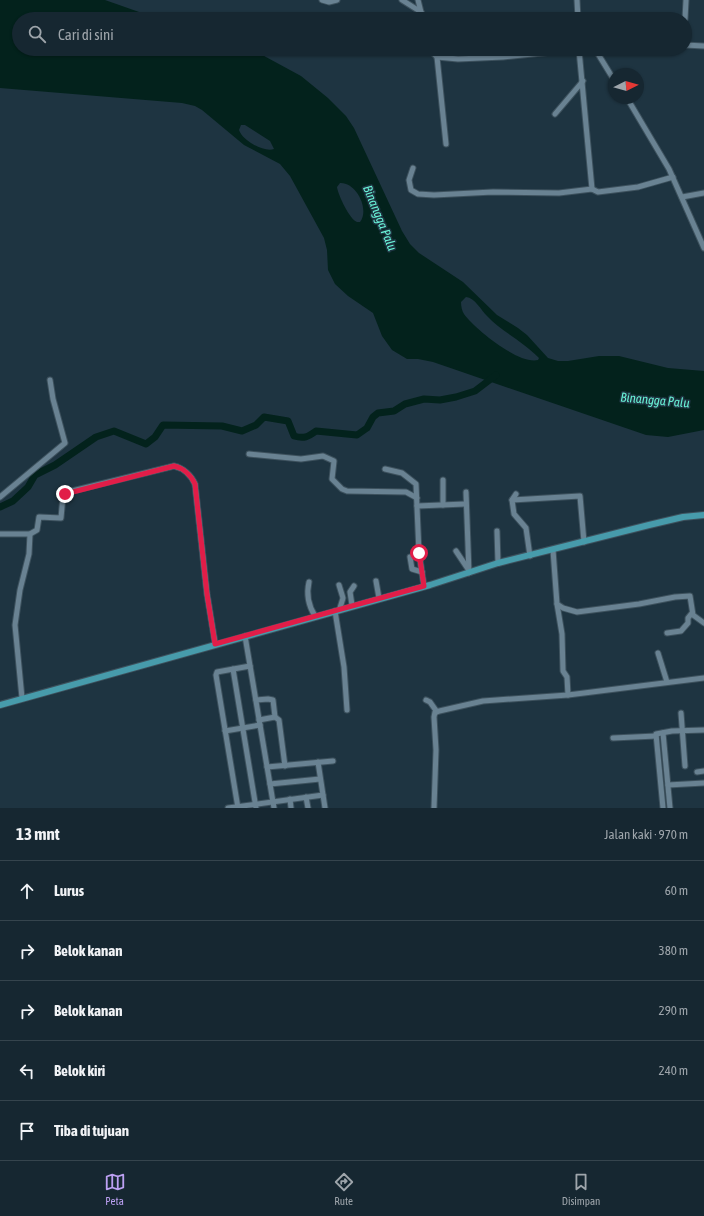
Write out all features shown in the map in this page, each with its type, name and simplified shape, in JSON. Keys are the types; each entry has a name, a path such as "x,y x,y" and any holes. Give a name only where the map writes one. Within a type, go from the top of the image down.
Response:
{"main road":[{"path":"0,705 424,586 469,571 666,520 704,515"}],"street":[{"path":"322,0 328,2 337,0"},
{"path":"402,0 421,12"},
{"path":"418,0 421,12"},
{"path":"577,0 578,12"},
{"path":"685,12 686,0"},
{"path":"692,45 704,46"},
{"path":"446,144 437,57 452,59 513,56"},
{"path":"581,56 592,189"},
{"path":"599,56 608,70"},
{"path":"555,114 583,82"},
{"path":"631,104 651,136 673,177 704,248"},
{"path":"413,168 409,183 411,190 422,194 441,195 493,192 559,193 592,189 598,192 615,191 655,183 673,177"},
{"path":"682,197 704,193"},
{"path":"0,497 65,443 52,399 50,380"},
{"path":"249,454 300,459 323,456 334,461 332,478 342,489 348,491 406,492 417,498"},
{"path":"0,534 30,534 37,530 39,518 61,518 65,494 174,466 180,467 192,477 195,484 205,579 215,644"},
{"path":"385,469 398,470 415,482 419,553 424,586"},
{"path":"442,480 443,505"},
{"path":"466,492 469,571"},
{"path":"516,494 512,500 515,517 526,528 530,556"},
{"path":"512,500 580,496 584,542"},
{"path":"417,506 466,504"},
{"path":"497,531 498,564"},
{"path":"22,698 15,625 20,590 29,554 30,534"},
{"path":"553,550 557,604 562,634 563,671 567,677 568,695"},
{"path":"456,551 469,571"},
{"path":"410,557 412,569 422,572"},
{"path":"376,581 380,598"},
{"path":"309,582 307,597 315,616"},
{"path":"339,585 343,598 337,610 345,675 347,710"},
{"path":"352,605 350,592 354,586"},
{"path":"557,604 563,608 577,612 689,596 691,598 692,613 688,618 688,623 682,631 667,633"},
{"path":"692,613 704,623"},
{"path":"245,636 274,808"},
{"path":"658,653 667,682"},
{"path":"238,807 216,675 217,672 250,666"},
{"path":"233,669 256,806"},
{"path":"434,808 436,750 434,717 437,712 483,701 568,695 704,678"},
{"path":"256,700 273,700 276,717 279,720 285,766"},
{"path":"426,700 430,702 437,712"},
{"path":"681,713 685,766"},
{"path":"225,730 242,728 276,717"},
{"path":"613,738 656,736 657,734 663,733 704,730"},
{"path":"663,733 670,808"},
{"path":"656,736 663,808"},
{"path":"267,767 333,761"},
{"path":"318,762 325,808"},
{"path":"697,772 704,771"},
{"path":"270,784 320,778"},
{"path":"668,785 704,783"},
{"path":"228,808 256,806 273,801 323,795"},
{"path":"306,797 308,808"},
{"path":"290,799 291,808"}],"water":[{"name":"Binangga Palu","path":"0,0 105,0 139,12 12,12 12,56 264,56 301,76 328,98 346,116 354,128 402,231 410,244 419,253 463,282 497,315 527,335 548,358 558,361 568,361 599,356 619,356 668,368 704,371 704,430 668,437 646,435 433,362 418,359 407,359 392,350 382,336 373,313 348,296 335,284 328,270 327,250 324,238 290,176 280,164 244,145 202,110 195,106 182,103 0,88","holes":["241,125 245,125 270,141 274,149 270,150 259,147 244,138 239,130","340,183 351,187 360,197 363,210 363,217 360,222 357,222 351,217 342,201 337,187","466,297 478,305 499,327 533,352 539,358 538,360 530,360 509,352 487,336 464,314 461,302"]}],"waterway":[{"path":"0,507 13,501 28,487 35,475 55,465 96,437 114,431 146,444 155,437 163,425 222,426 242,431 256,425 264,417 288,421 294,436 297,437 306,437 316,431 357,435 367,428 373,417 378,413 394,411 405,404 424,399 440,400 475,391 496,375"}],"route":[{"path":"65,494 97,484 174,466 180,467 192,477 195,484 207,594 215,644 335,611 340,608 424,586 419,553"}]}
